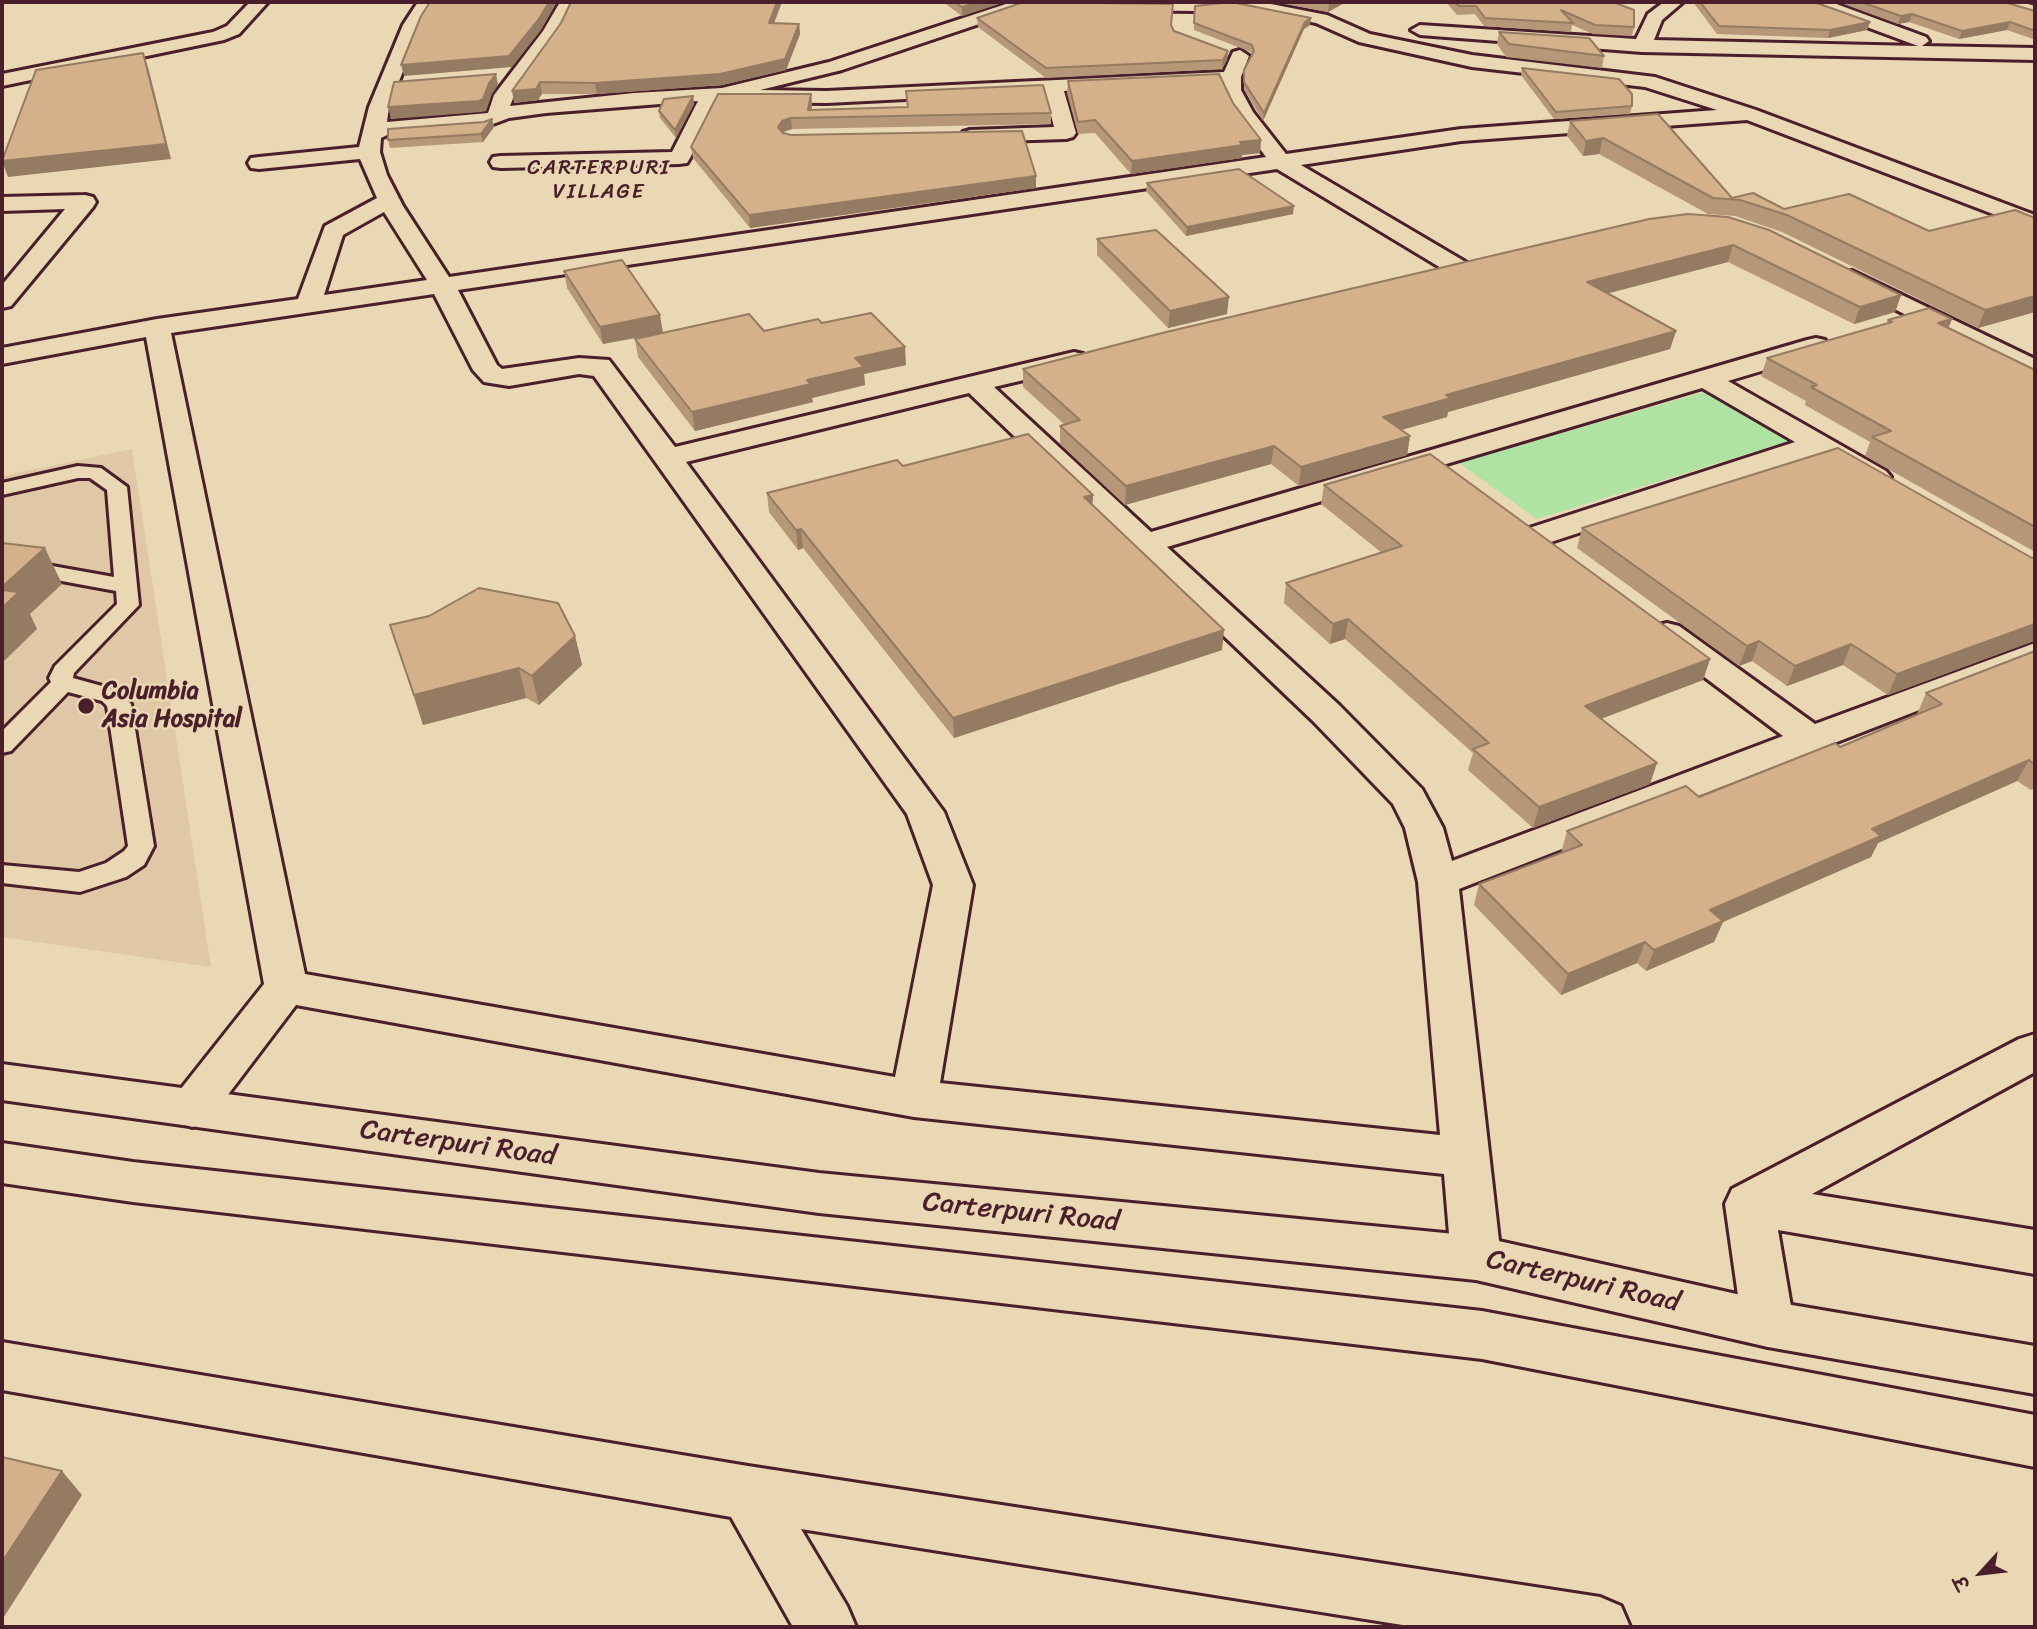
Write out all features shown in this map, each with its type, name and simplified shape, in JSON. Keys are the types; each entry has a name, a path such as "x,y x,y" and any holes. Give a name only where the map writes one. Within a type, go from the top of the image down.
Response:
{"street":[{"path":"2,80 218,36 233,30 259,2"},
{"path":"426,2 412,25 379,107 372,141 376,175 443,286 486,370 494,376 509,378 579,366 600,366 925,812 953,885 914,1099"},
{"path":"497,115 504,95 552,32 569,2"},
{"path":"501,162 679,158 710,96 835,66 1022,4 1183,15 1225,2"},
{"path":"1236,2 1330,22 1642,46 2035,54"},
{"path":"1642,46 1654,18 1674,2"},
{"path":"1816,2 1948,51"},
{"path":"2005,2 2035,12"},
{"path":"1633,10 1654,18"},
{"path":"1330,22 1343,31 1365,38 1472,61 1648,81 1749,114 2035,223"},
{"path":"1218,48 1242,57 1231,77 1231,90 1244,114 1281,162 1460,269"},
{"path":"493,78 518,75"},
{"path":"259,163 485,121 497,115 634,99 827,96 1231,77"},
{"path":"387,86 414,85"},
{"path":"943,136 1066,133 1053,86"},
{"path":"2,356 157,327 1483,133 1749,114"},
{"path":"1990,205 2024,197"},
{"path":"308,306 333,231 389,200"},
{"path":"2,204 85,202 2,301"},
{"path":"1420,278 1486,263"},
{"path":"1831,268 2035,369"},
{"path":"1886,325 1924,314"},
{"path":"157,327 286,987 192,1108"},
{"path":"1143,544 1847,337"},
{"path":"668,457 1101,353"},
{"path":"1705,379 1903,492"},
{"path":"974,383 1326,713 1409,798 1424,828 1438,882 1476,1258"},
{"path":"1570,561 1526,529 1819,444"},
{"path":"1432,459 1463,482"},
{"path":"1646,617 1811,739"},
{"path":"1438,882 2035,653"},
{"path":"286,987 914,1099 1467,1157"},
{"path":"1749,1204 2035,1052"},
{"name":"Carterpuri Road","path":"2,1082 819,1193 1476,1258 1768,1324 2035,1370"},
{"path":"2,1163 133,1182 1482,1335 2035,1441"},
{"path":"1749,1204 2035,1252"},
{"path":"1749,1204 1768,1324"},
{"path":"2,1366 748,1493 1600,1627"},
{"path":"748,1493 826,1627"}],"lane":[{"path":"2,489 78,472 94,472 117,487 128,606 63,671 63,683"},
{"path":"2,564 126,586"},
{"path":"2,745 63,683"},
{"path":"2,874 80,882 116,870 134,858 141,846 119,704 100,691 63,683"}],"shaded area":[{"name":"Columbia Asia Hospital","path":"132,449 211,967 2,937 2,476"}],"green space":[{"path":"1704,392 1789,441 1537,519 1459,463"}],"building":[{"path":"430,2 549,2 509,56 401,65 421,16"},
{"path":"571,2 777,2 769,23 799,24 785,59 720,74 595,83 540,82 536,89 512,91 561,23"},
{"path":"954,2 978,2 962,7"},
{"path":"1024,2 1173,4 1171,25 1174,31 1228,51 1223,60 1046,68 977,18"},
{"path":"1231,2 1311,18 1305,22 1264,113 1244,82 1244,70 1254,51 1252,45 1194,23 1195,6"},
{"path":"1455,2 1613,2 1634,10 1634,27 1595,25 1561,10 1573,23 1485,18 1476,6 1459,6"},
{"path":"1700,2 1814,2 1870,22 1830,30 1719,26"},
{"path":"1861,2 2004,2 2035,11 2035,31 2010,22 1962,31 1912,14 1901,16"},
{"path":"1499,32 1589,38 1604,56 1509,44"},
{"path":"143,53 166,144 2,161 36,70"},
{"path":"1522,68 1619,79 1632,94 1632,106 1556,112"},
{"path":"496,74 483,99 479,101 388,107 394,82"},
{"path":"1219,74 1233,103 1261,140 1132,161 1095,120 1078,122 1068,81"},
{"path":"1043,85 1051,113 791,118 782,121 778,127 783,133 791,135 1022,131 1036,176 749,215 691,147 718,94 811,94 808,110 908,107 906,91"},
{"path":"693,96 675,130 659,111 664,99"},
{"path":"1658,114 1732,198 1753,193 1784,209 1849,194 1929,231 2015,210 2035,218 2035,296 1985,310 1787,215 1740,200 1713,198 1603,138 1586,141 1570,121"},
{"path":"492,119 481,134 388,140 388,129 484,122"},
{"path":"1239,169 1294,206 1187,227 1147,183"},
{"path":"1688,214 1728,217 1769,230 1901,295 1860,307 1733,245 1587,282 1676,331 1446,395 1451,398 1383,417 1410,436 1301,467 1274,446 1126,486 1060,426 1080,420 1023,369 1162,333 1649,219"},
{"path":"1156,230 1229,297 1170,311 1097,239"},
{"path":"622,260 660,315 600,327 564,271"},
{"path":"1929,308 1952,319 1938,323 2035,370 2035,527 1872,437 1891,431 1811,387 1817,385 1767,358 1892,322 1888,320"},
{"path":"871,313 905,347 855,358 864,367 807,380 811,384 692,412 635,339 749,314 764,331 818,319 822,323"},
{"path":"1028,434 1093,495 1084,497 1224,630 953,718 801,529 796,530 767,493 897,460 903,466"},
{"path":"1838,448 2035,558 2035,624 1897,674 1851,644 1795,666 1759,641 1747,646 1582,528"},
{"path":"1430,454 1710,659 1585,706 1657,763 1539,807 1473,749 1489,743 1348,619 1333,624 1286,583 1402,546 1324,485"},
{"path":"2,543 45,548 2,587"},
{"path":"479,588 558,603 575,636 532,676 519,668 414,695 390,625 429,616"},
{"path":"2,590 19,592 2,608"},
{"path":"2035,651 2035,765 2029,760 1872,829 1881,836 1710,910 1723,921 1654,950 1645,942 1568,974 1479,884 1582,845 1567,831 1686,786 1699,797 1835,743 1840,747 1942,704 1926,693"},
{"path":"2,1457 62,1471 2,1562"}],"place":[{"name":"Columbia Asia Hospital","path":"86,706"}],"district":[{"name":"CARTERPURI VILLAGE","path":"599,181"}]}
